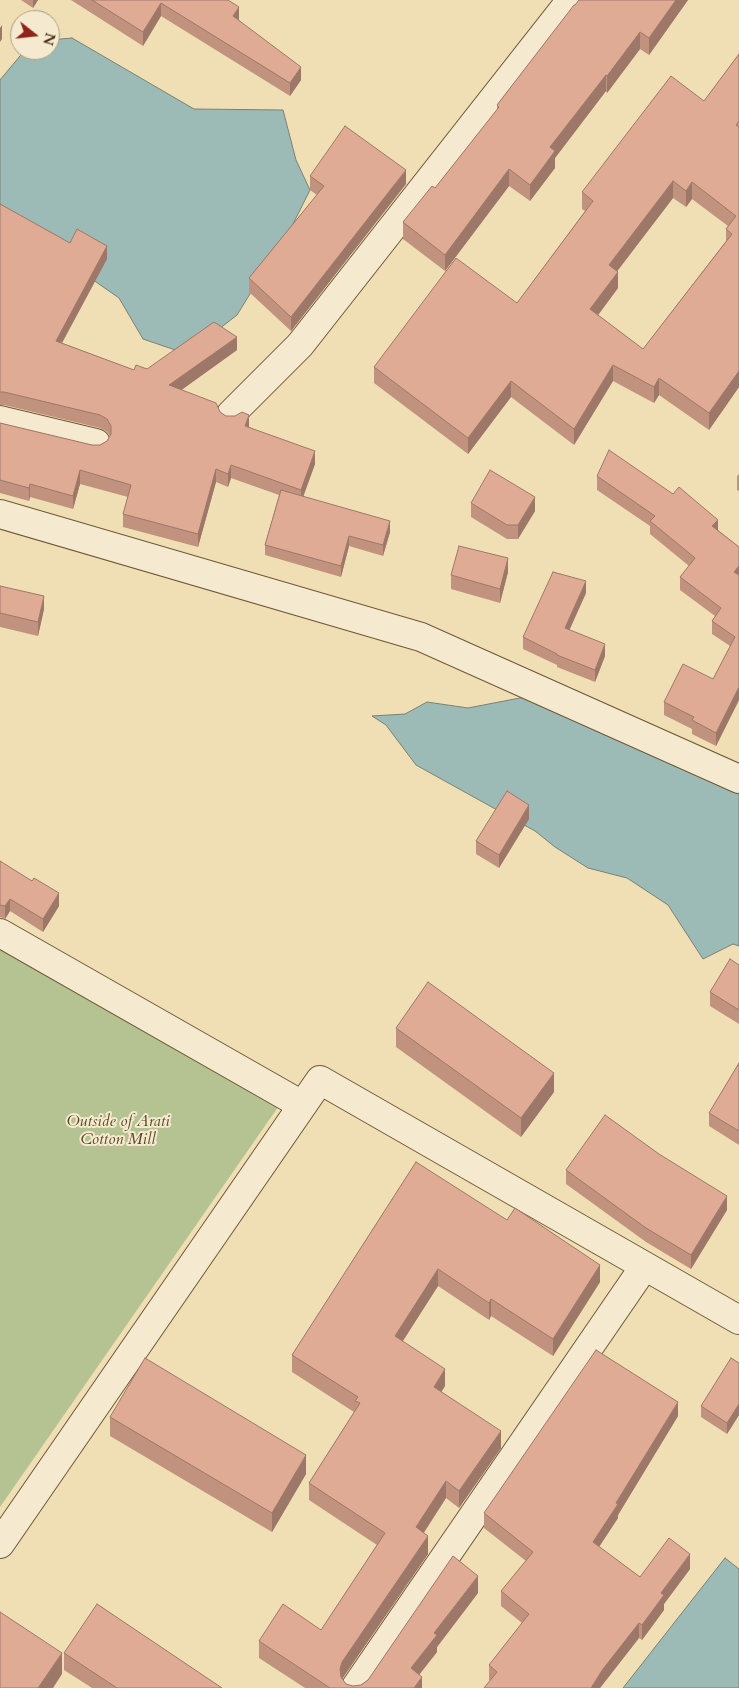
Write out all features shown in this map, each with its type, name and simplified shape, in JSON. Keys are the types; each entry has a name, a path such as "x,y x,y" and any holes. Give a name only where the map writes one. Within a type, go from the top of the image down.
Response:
{"street":[{"path":"231,414 300,345 571,0"},
{"path":"0,420 96,443"},
{"path":"0,514 421,637 739,779"},
{"path":"0,933 302,1105"},
{"path":"0,1544 320,1080 739,1320"},
{"path":"355,1688 644,1267"}],"green space":[{"name":"Outside of Arati Cotton Mill","path":"0,939 292,1087 0,1507"}],"water":[{"path":"72,38 194,109 283,110 296,160 310,190 293,224 237,315 187,354 143,339 119,298 0,215 0,80 17,60 60,60 60,39"},
{"path":"525,697 739,791 739,946 733,944 703,959 668,905 627,878 588,868 555,847 535,831 416,765 386,725 372,716 405,714 427,702 468,708"},
{"path":"725,1558 739,1569 739,1688 623,1688"}],"building":[{"path":"92,0 228,0 239,7 233,16 301,67 290,83 161,3 143,32"},
{"path":"579,0 676,0 649,38 640,32 606,75 550,147 555,151 530,185 509,169 445,255 403,222 432,186 435,188 499,107 497,105"},
{"path":"739,54 739,121 736,125 739,127 739,371 709,413 659,378 654,387 613,365 574,429 511,381 468,438 374,367 456,258 517,303 593,201 582,192 671,76 704,101","holes":["673,181 686,191 692,182 736,216 726,229 732,234 643,349 590,309 618,272 609,265"]},
{"path":"345,126 406,170 291,317 249,278 324,186 310,176"},
{"path":"0,204 70,243 77,229 107,246 56,341 134,370 136,365 147,369 214,322 237,337 169,385 216,403 220,412 226,416 235,416 242,412 249,415 245,426 315,451 301,490 231,465 228,474 216,469 198,534 123,514 131,485 80,470 73,496 30,484 29,488 0,480 0,423 92,445 100,445 107,441 111,434 111,426 107,419 100,415 0,392"},
{"path":"609,450 673,494 679,487 718,520 712,526 739,547 739,566 734,572 739,575 739,687 716,733 692,720 694,717 664,702 683,664 713,679 735,637 712,621 721,608 680,577 695,558 650,521 655,516 597,476"},
{"path":"490,470 535,497 518,525 507,525 471,503"},
{"path":"281,490 390,521 383,545 349,536 341,566 265,545"},
{"path":"459,546 508,558 500,589 451,575"},
{"path":"553,572 586,581 565,628 605,644 595,670 557,655 523,637"},
{"path":"0,586 44,596 38,622 0,613"},
{"path":"507,791 529,805 499,855 476,841"},
{"path":"0,861 32,881 34,878 59,893 43,919 10,899 5,906 0,905"},
{"path":"730,959 739,965 739,1010 710,992"},
{"path":"428,982 554,1073 521,1118 396,1028"},
{"path":"739,1063 739,1131 709,1113"},
{"path":"605,1115 659,1154 727,1196 691,1255 646,1228 566,1170"},
{"path":"416,1162 507,1220 515,1208 600,1265 553,1339 491,1299 489,1303 438,1269 395,1336 445,1369 434,1387 501,1431 459,1491 446,1481 416,1527 428,1536 342,1662 340,1669 341,1677 346,1684 353,1686 361,1685 368,1680 453,1556 478,1576 434,1633 437,1635 411,1668 422,1677 414,1688 330,1688 259,1641 283,1604 321,1630 385,1533 309,1483 360,1403 355,1401 358,1397 292,1355"},
{"path":"596,1350 678,1402 616,1503 618,1504 593,1542 640,1577 669,1538 690,1554 661,1593 664,1595 642,1625 639,1623 603,1669 591,1688 484,1688 497,1672 489,1665 529,1614 501,1591 533,1552 484,1513"},
{"path":"145,1358 306,1455 272,1513 110,1417"},
{"path":"731,1358 739,1363 739,1404 727,1423 701,1406"},
{"path":"97,1604 222,1688 117,1688 64,1653"},
{"path":"0,1612 62,1653 38,1688 0,1688"}]}
